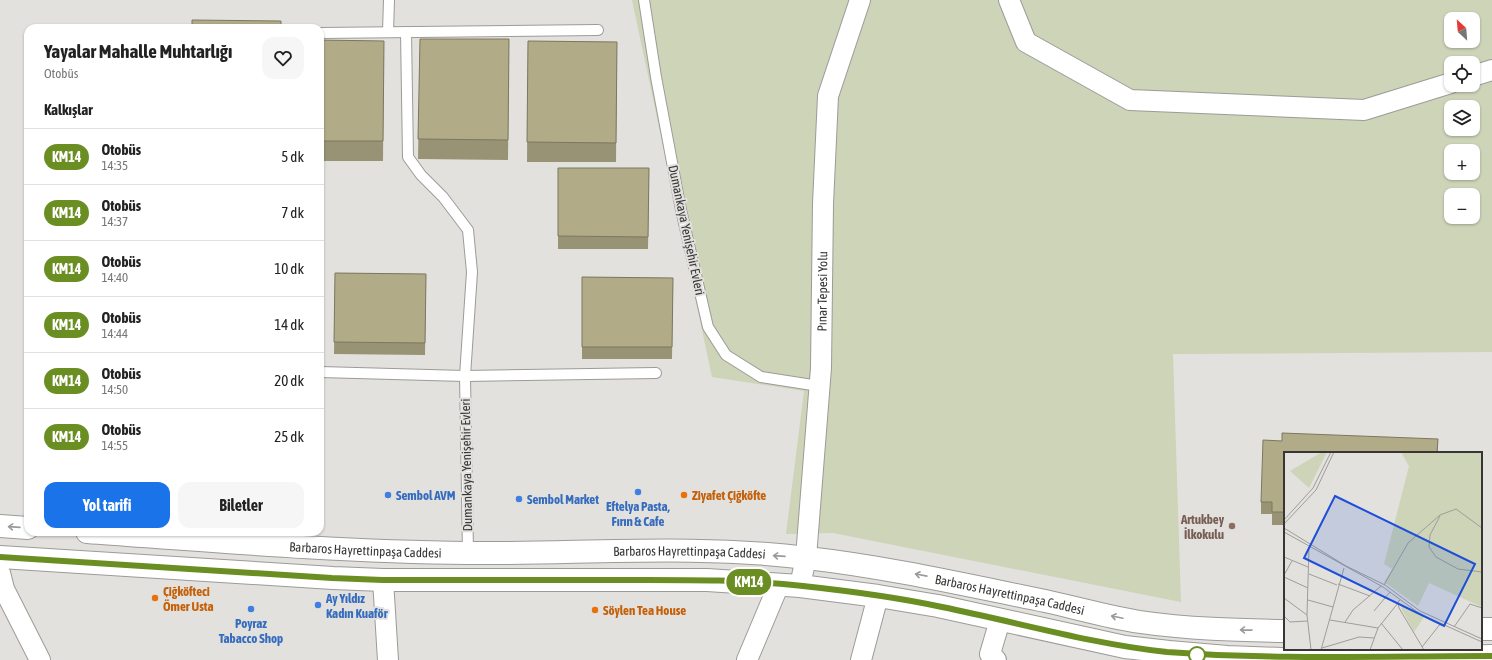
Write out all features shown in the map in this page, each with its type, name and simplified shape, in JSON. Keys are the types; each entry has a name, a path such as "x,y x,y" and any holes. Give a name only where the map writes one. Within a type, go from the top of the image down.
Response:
{"street":[{"name":"Pınar Tepesi Yolu","path":"747,660 806,557 821,368 824,204 828,96 860,0"},
{"path":"1009,0 1026,42 1130,100 1364,110 1444,85"},
{"path":"1480,74 1492,70"},
{"path":"0,526 24,528"},
{"name":"Barbaros Hayrettinpaşa Caddesi","path":"147,536 386,552 468,553 616,550 734,553 806,557 919,575 1141,622 1220,629 1284,631"},
{"name":"Barbaros Hayrettinpaşa Caddesi","path":"0,557 383,580 707,580 790,585 878,596 938,606 1125,647 1169,652 1227,657 1307,660 1449,655 1492,656"},
{"path":"0,573 4,589 40,660"},
{"path":"383,580 388,660"},
{"path":"861,660 878,596"},
{"path":"991,658 1000,620"}],"lane":[{"path":"388,32 389,0"},
{"name":"Dumankaya Yenişehir Evleri","path":"644,0 656,77 681,210 708,327 726,355 761,377 819,386"},
{"path":"324,32 598,30"},
{"name":"Dumankaya Yenişehir Evleri","path":"406,32 408,157 421,175 443,197 468,230 472,272 465,376 468,553"},
{"path":"324,372 465,376 656,373"}],"green space":[{"path":"632,0 1492,0 1492,352 1173,354 1181,602 833,533 786,534 804,391 712,377"}],"building":[{"path":"192,20 281,21 281,24 192,24"},
{"path":"420,39 509,39 508,140 418,139"},
{"path":"324,40 384,41 383,141 324,141"},
{"path":"528,41 617,42 616,143 527,142"},
{"path":"558,168 649,168 648,237 558,236"},
{"path":"335,273 426,274 425,343 334,342"},
{"path":"582,277 673,278 672,347 582,347"},
{"path":"1282,433 1438,439 1437,452 1284,452 1284,512 1272,512 1272,502 1261,502 1263,440 1282,441"}],"bus line":[{"name":"KM14","path":"0,557 383,580 707,580 800,586 878,596 938,606 1125,647 1169,652 1227,657 1307,660 1492,656"}],"place":[{"name":"Eftelya Pasta, Fırın & Cafe","path":"638,492"},
{"name":"Sembol AVM","path":"388,495"},
{"name":"Ziyafet Çiğköfte","path":"684,495"},
{"name":"Sembol Market","path":"519,499"},
{"name":"Artukbey İlkokulu","path":"1232,526"},
{"name":"Çiğköfteci Ömer Usta","path":"155,598"},
{"name":"Ay Yıldız Kadın Kuaför","path":"318,605"},
{"name":"Poyraz Tabacco Shop","path":"251,609"},
{"name":"Söylen Tea House","path":"595,610"}]}
